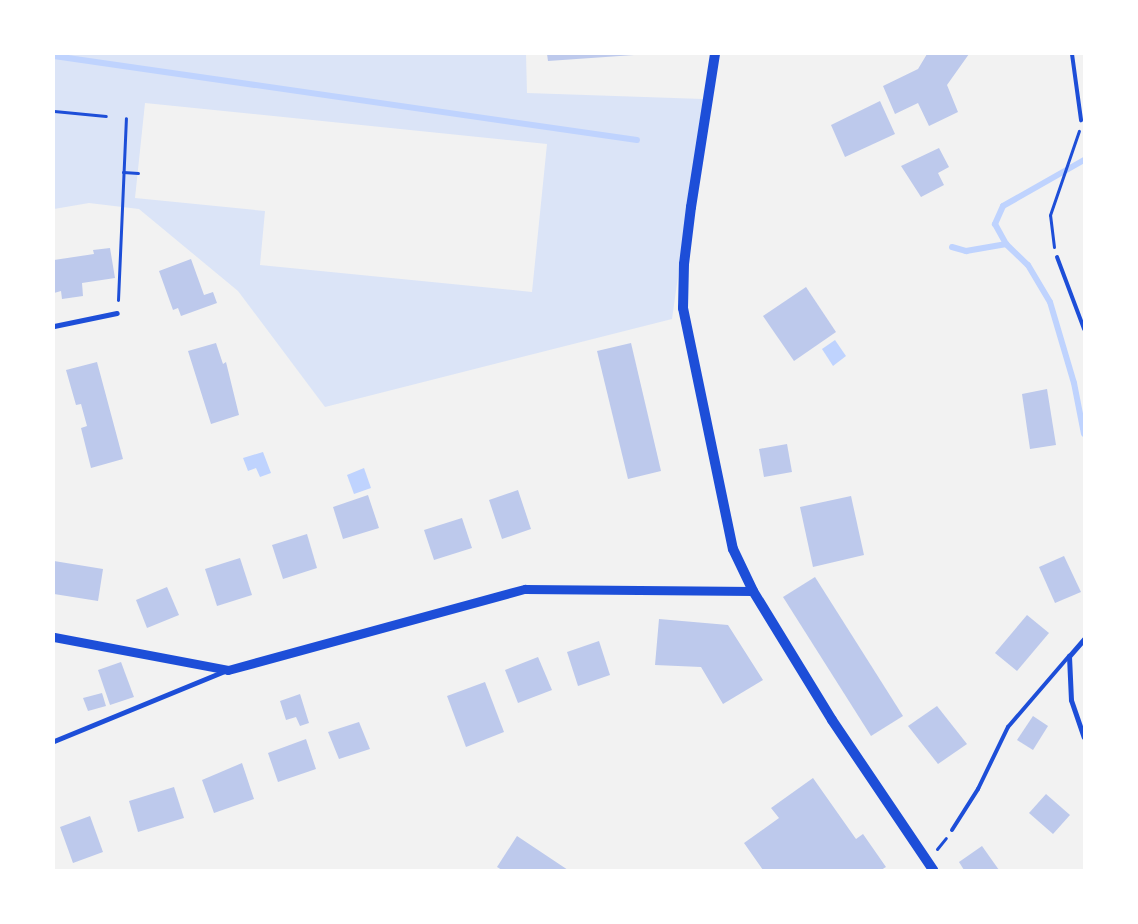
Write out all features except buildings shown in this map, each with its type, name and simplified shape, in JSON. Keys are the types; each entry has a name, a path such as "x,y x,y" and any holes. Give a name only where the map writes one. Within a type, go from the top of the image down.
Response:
{"main road":[{"path":"715,54 684,264 683,308 733,549 753,591 840,733 930,866"}],"street":[{"path":"54,326 117,313"},
{"path":"54,741 228,670 525,589 753,591"},
{"path":"54,637 228,670"},
{"path":"1084,639 1070,656 1070,700 1084,737"}],"lane":[{"path":"1072,54 1080,120"},
{"path":"1056,257 1084,329"},
{"path":"952,830 978,789 1008,727 1070,656"}],"path":[{"path":"54,111 106,116"},
{"path":"117,313 126,118"},
{"path":"1056,257 1050,215 1074,151 1080,120"},
{"path":"123,172 138,173"},
{"path":"930,866 952,830"}],"shaded area":[{"path":"54,54 526,54 527,93 703,99 672,319 325,407 238,291 139,209 89,203 54,209","holes":["145,103 547,144 532,292 260,265 265,211 135,198"]}],"water":[{"path":"835,340 846,356 833,366 822,349"},
{"path":"263,452 271,473 260,477 256,468 248,471 243,458"},
{"path":"364,468 371,488 354,494 347,475"}],"waterway":[{"path":"54,56 637,140"},
{"path":"1084,160 1003,206 995,224 1006,244 1028,265 1050,302 1074,383 1084,434"},
{"path":"952,247 966,251 1006,244"}]}
